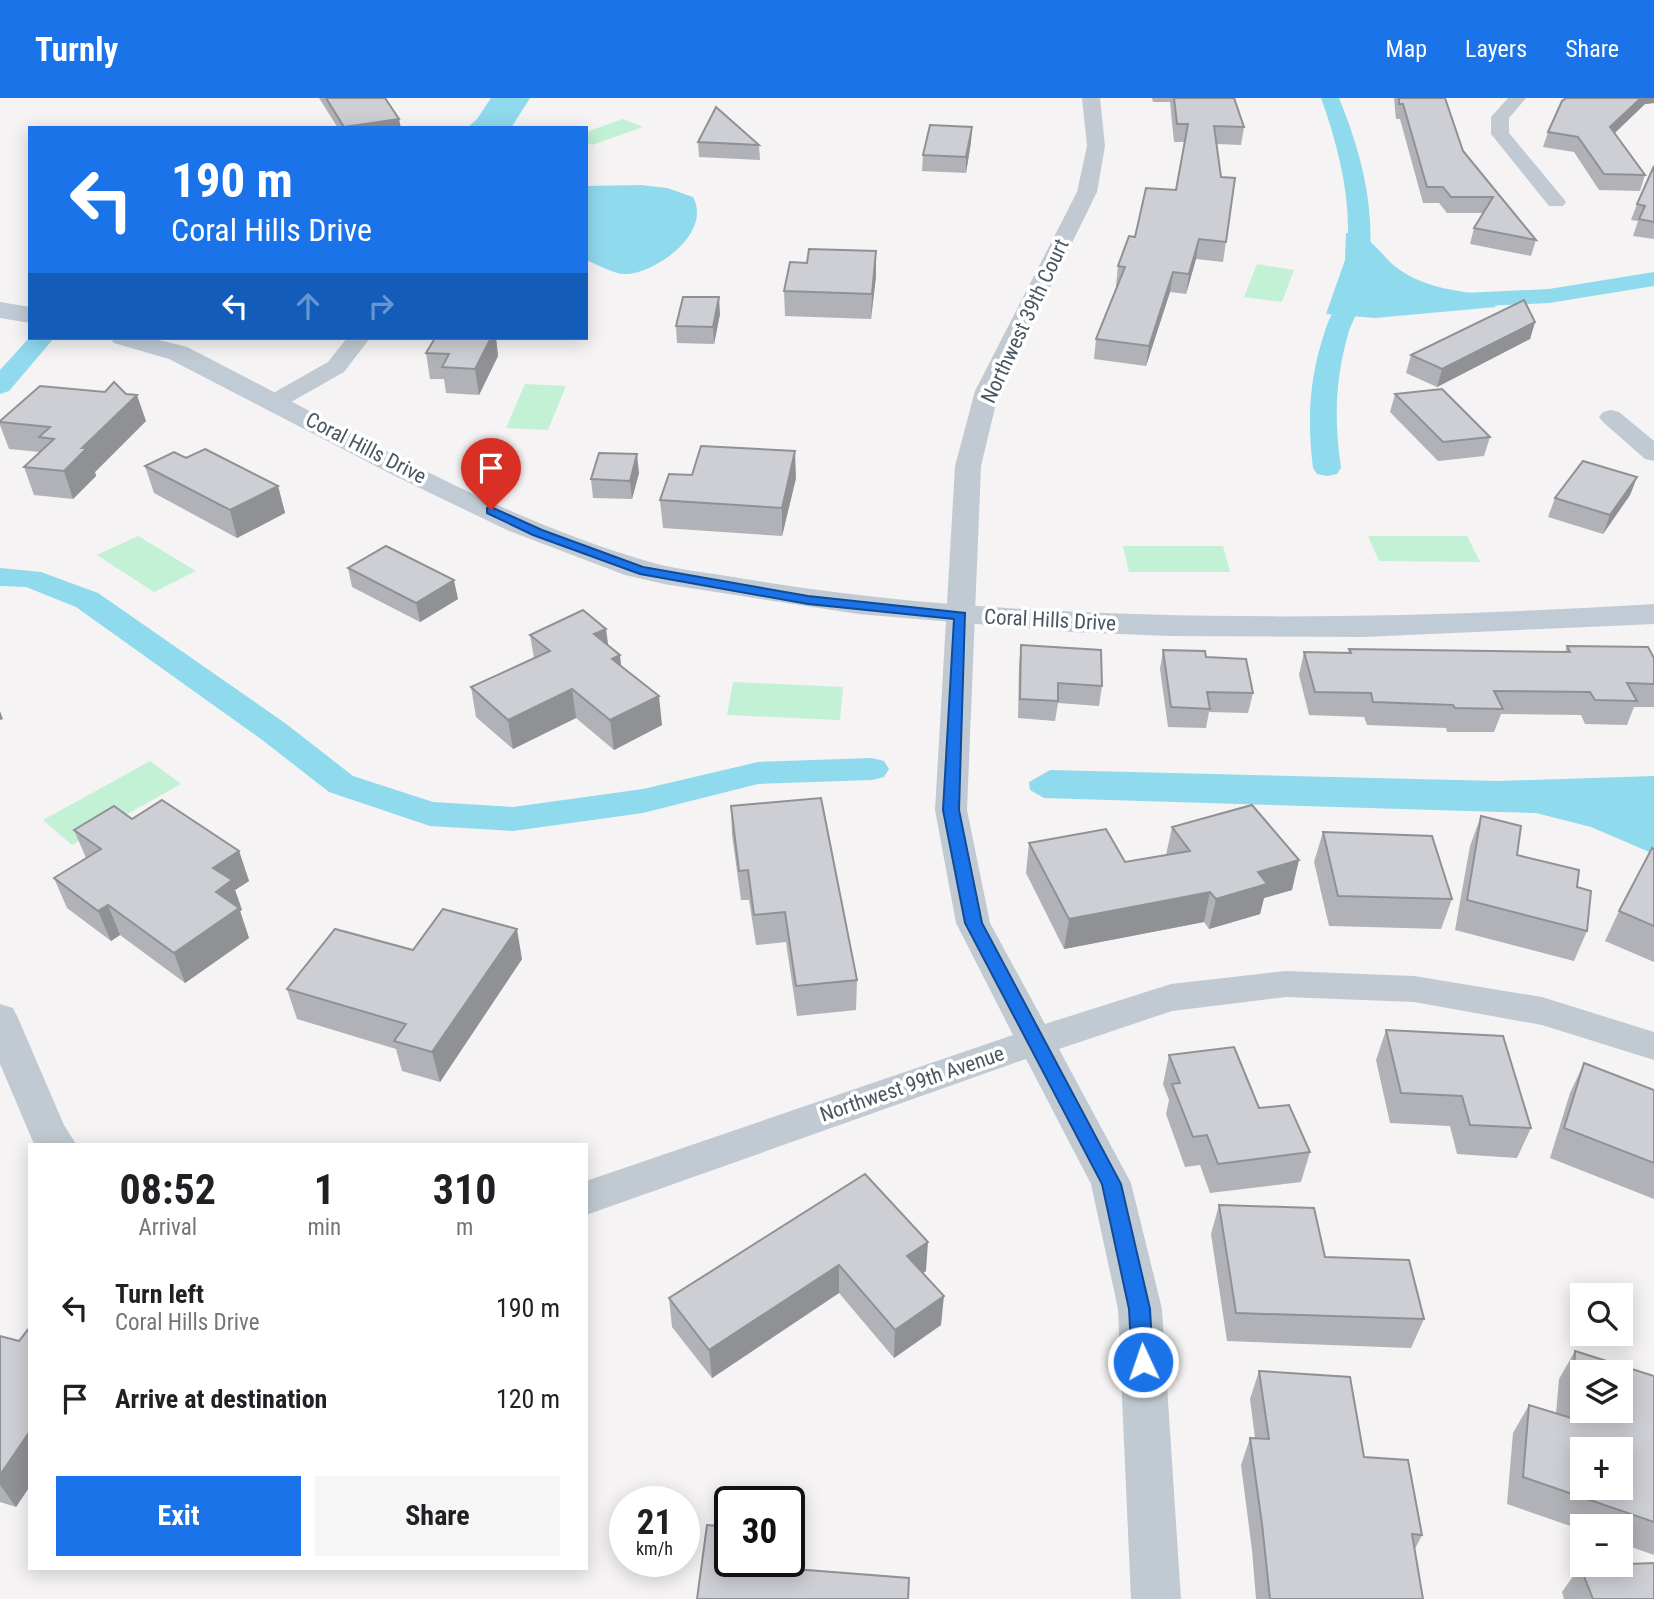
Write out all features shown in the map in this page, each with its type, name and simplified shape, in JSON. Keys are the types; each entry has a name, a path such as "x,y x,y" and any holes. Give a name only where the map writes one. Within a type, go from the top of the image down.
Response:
{"street":[{"name":"Northwest 39th Court","path":"1091,98 1096,146 1087,192 987,391 968,466 951,810 973,923 1111,1184 1140,1309 1156,1599"},
{"path":"1517,98 1500,117 1500,134 1556,202"},
{"path":"0,310 28,315"},
{"name":"Coral Hills Drive","path":"129,340 178,353 421,477 538,533 640,570 808,600 961,616 1105,623 1320,628 1524,622 1654,614"},
{"path":"276,401 336,367 357,340"},
{"path":"1612,417 1654,454"},
{"name":"Northwest 99th Avenue","path":"588,1197 1035,1042 1171,998 1286,984 1413,989 1542,1011 1654,1046"},
{"path":"0,1018 48,1133 55,1143"}],"green space":[{"path":"623,119 643,127 592,145 588,144 588,131"},
{"path":"1257,264 1294,270 1282,302 1244,297"},
{"path":"525,384 566,386 548,430 506,428"},
{"path":"138,536 196,571 154,592 97,555"},
{"path":"1368,536 1467,536 1480,562 1379,561"},
{"path":"1123,546 1223,546 1230,572 1129,572"},
{"path":"733,682 843,687 840,720 727,715"},
{"path":"150,761 181,784 72,845 43,820"}],"water":[{"path":"491,98 530,98 512,126 469,126"},
{"path":"641,185 667,188 693,197 697,210 695,223 689,236 667,258 640,271 617,273 588,261 588,186"},
{"path":"1346,233 1371,242 1392,264 1419,281 1485,295 1496,307 1375,318 1326,314 1345,260"},
{"path":"1050,770 1498,781 1654,776 1654,854 1591,827 1536,813 1044,798 1030,790 1029,782"}],"building":[{"path":"326,98 385,98 399,119 351,126 343,126"},
{"path":"1174,98 1234,98 1244,127 1214,126 1221,177 1235,178 1226,242 1199,239 1189,274 1173,272 1149,346 1096,339 1125,267 1118,266 1129,236 1135,237 1146,188 1176,190 1188,124 1177,124"},
{"path":"1399,98 1445,98 1463,151 1536,240 1474,228 1493,197 1451,197 1443,187 1427,187"},
{"path":"1566,98 1641,98 1610,127 1645,175 1604,174 1578,137 1548,132 1562,101"},
{"path":"716,107 759,145 698,142"},
{"path":"930,125 972,127 966,157 923,155"},
{"path":"1654,166 1654,222 1639,219 1645,206 1637,204"},
{"path":"809,249 876,251 872,294 784,291 790,262 807,263"},
{"path":"683,297 719,297 713,327 676,326"},
{"path":"1524,300 1535,322 1442,369 1411,355"},
{"path":"434,340 490,340 475,369 442,367 449,354 426,353"},
{"path":"114,382 126,394 137,395 82,448 87,448 64,471 24,467 54,439 39,437 50,427 0,421 40,386 105,392"},
{"path":"1442,389 1490,437 1443,442 1395,394"},
{"path":"701,446 795,451 782,508 660,500 669,474 692,475"},
{"path":"205,449 278,486 230,510 145,466 174,452 186,458"},
{"path":"599,453 637,454 630,481 591,479"},
{"path":"1583,461 1637,477 1610,515 1555,498"},
{"path":"386,546 454,580 416,603 348,568"},
{"path":"583,610 606,629 594,634 620,655 612,659 659,696 610,720 572,689 508,720 471,687 550,651 530,635"},
{"path":"1021,645 1101,650 1102,686 1058,683 1058,701 1020,699"},
{"path":"1567,646 1648,647 1654,658 1654,684 1627,683 1637,701 1595,700 1590,692 1494,691 1503,709 1373,702 1371,693 1315,692 1304,652 1351,653 1349,649 1570,652"},
{"path":"1163,650 1205,651 1206,657 1246,659 1253,693 1207,692 1210,709 1171,707"},
{"path":"821,798 857,980 796,986 785,912 754,915 748,870 739,871 731,806"},
{"path":"162,800 239,851 213,868 232,880 216,892 239,908 174,953 108,905 98,911 54,878 101,849 74,830 114,806 132,819"},
{"path":"1252,805 1299,860 1258,872 1267,884 1216,899 1210,892 1069,919 1029,843 1106,829 1125,862 1190,851 1172,827"},
{"path":"1481,816 1521,826 1517,855 1579,870 1577,887 1591,891 1587,931 1467,900"},
{"path":"1323,832 1432,836 1452,899 1338,896"},
{"path":"1652,848 1654,849 1654,926 1619,911"},
{"path":"443,909 517,929 432,1052 394,1041 406,1024 287,989 335,929 413,950"},
{"path":"1386,1030 1503,1036 1531,1128 1470,1125 1462,1096 1401,1093"},
{"path":"1234,1047 1259,1108 1289,1105 1310,1152 1218,1164 1207,1135 1193,1137 1172,1084 1180,1083 1169,1055"},
{"path":"1584,1063 1654,1090 1654,1163 1564,1128"},
{"path":"865,1174 928,1242 907,1256 944,1296 895,1330 839,1265 709,1350 669,1298"},
{"path":"1219,1205 1314,1208 1325,1257 1409,1260 1424,1319 1236,1313"},
{"path":"28,1330 28,1434 0,1475 0,1336 19,1341"},
{"path":"1575,1351 1603,1360 1574,1360"},
{"path":"1633,1369 1654,1376 1654,1522 1590,1500 1633,1500 1633,1437 1570,1437 1570,1493 1523,1477 1529,1405 1570,1418 1570,1423 1633,1423"},
{"path":"1259,1371 1350,1377 1364,1457 1408,1460 1422,1535 1412,1534 1423,1599 1270,1599 1250,1438 1269,1439"},
{"path":"707,1525 714,1526 714,1577 805,1577 805,1570 909,1578 908,1599 697,1599"},
{"path":"1654,1563 1654,1599 1593,1599 1584,1577 1633,1577 1633,1564"}],"waterway":[{"path":"1327,468 1322,414 1324,383 1337,331 1353,291 1360,239 1354,170 1330,98"},
{"path":"1443,301 1549,296 1654,279"},
{"path":"0,386 40,340"},
{"path":"0,577 30,578 87,600 273,731 341,784 430,814 513,819 643,801 758,773 872,769"}],"route":[{"path":"491,510 538,533 640,570 808,600 961,616 951,810 973,923 1111,1184 1140,1309 1143,1362"}]}
